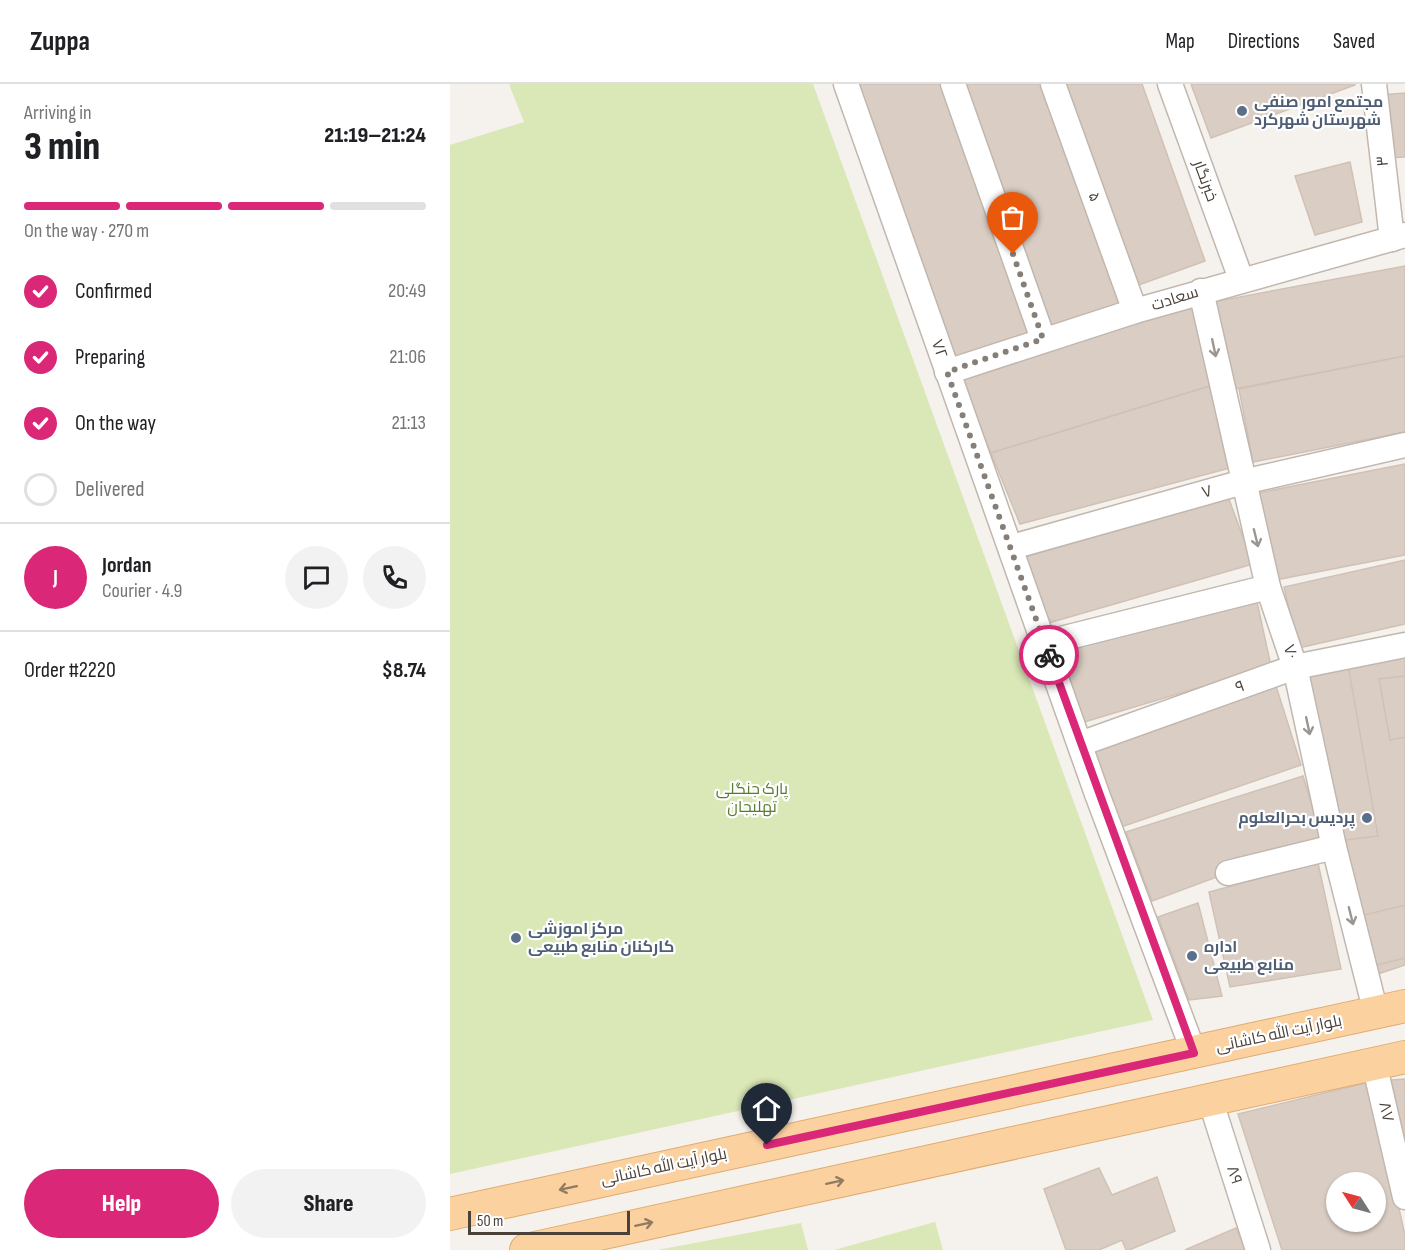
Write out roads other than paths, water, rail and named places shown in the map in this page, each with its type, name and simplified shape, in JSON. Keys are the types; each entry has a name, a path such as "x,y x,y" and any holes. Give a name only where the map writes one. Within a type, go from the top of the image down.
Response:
{"main road":[{"name":"بلوار آیت الله کاشانی","path":"450,1214 995,1095 1395,1013"},
{"path":"995,1095 1072,1093 1395,1013"},
{"path":"1008,1144 1077,1113 1405,1041"},
{"path":"526,1250 1405,1057"}],"street":[{"name":"۷۲","path":"846,84 1080,744 1194,1053"},
{"path":"953,84 1043,339"},
{"name":"۵","path":"1053,84 1135,311"},
{"name":"خبرنگار","path":"1170,84 1241,279"},
{"name":"۳","path":"1374,84 1398,237"},
{"name":"سعادت","path":"947,372 1043,339 1241,279 1398,237"},
{"name":"۷۰","path":"1202,291 1243,482 1268,587 1295,667 1334,847 1395,1013"},
{"name":"۷","path":"1012,547 1243,482 1405,446"},
{"path":"1044,643 1268,587"},
{"name":"۹","path":"1080,744 1295,667 1405,645"},
{"path":"1228,873 1334,847"},
{"name":"۸۷","path":"1374,1063 1405,1197"},
{"name":"۸۹","path":"1210,1099 1258,1250"}],"place":[{"name":"مجتمع امور صنفی شهرستان شهرکرد","path":"1242,111"},
{"name":"پردیس بحرالعلوم","path":"1367,818"},
{"name":"مرکز اموزشی کارکنان منابع طبیعی","path":"516,938"},
{"name":"اداره منابع طبیعی","path":"1192,956"}],"park label":[{"name":"پارک جنگلی تهلیجان","path":"752,798"}]}
